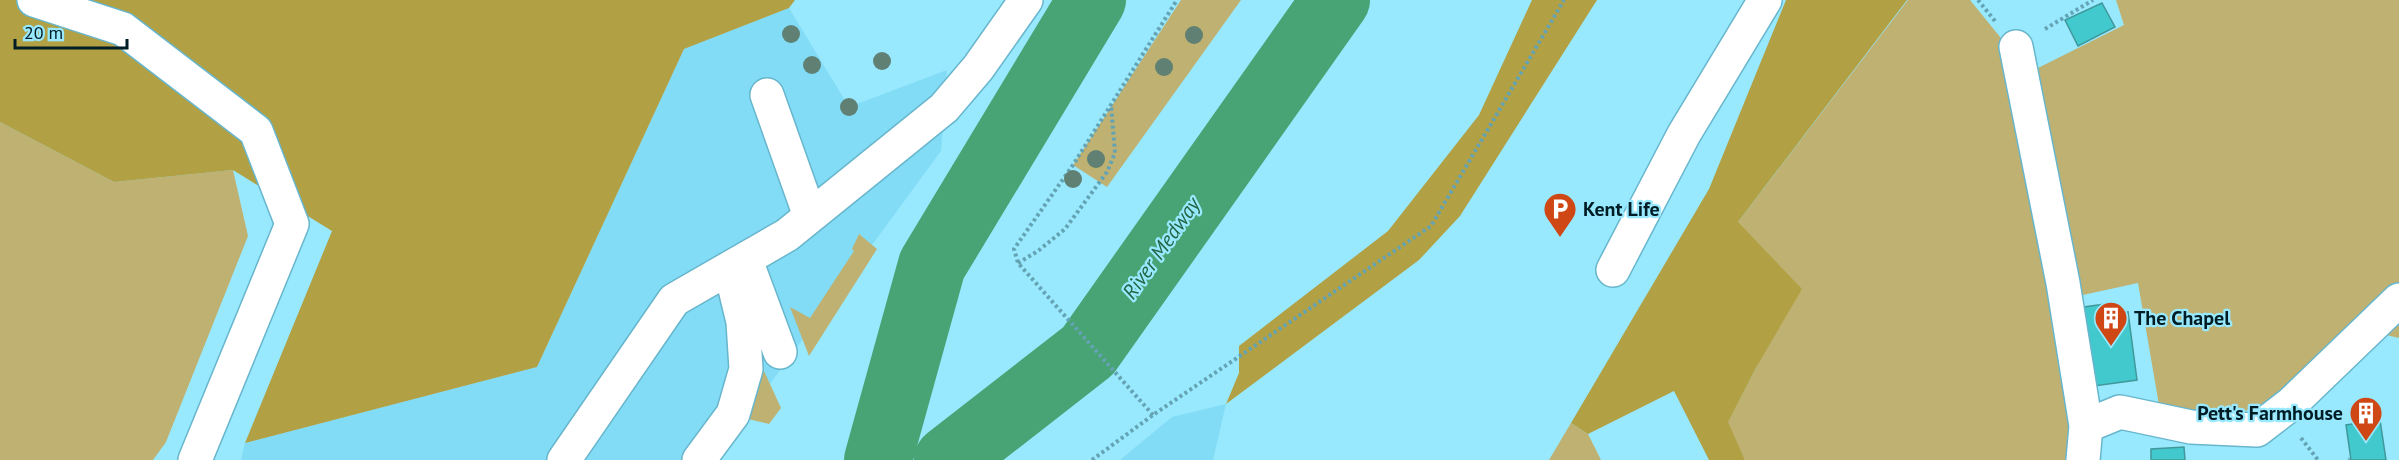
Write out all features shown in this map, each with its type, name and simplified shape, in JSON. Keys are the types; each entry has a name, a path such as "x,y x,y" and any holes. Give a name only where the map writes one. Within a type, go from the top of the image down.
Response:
{"lane":[{"path":"34,0 123,29 256,131 292,224 195,460"},
{"path":"564,460 674,300 787,235 944,108 978,68 1026,0"},
{"path":"1613,270 1684,134 1766,0"},
{"path":"2016,47 2063,283 2086,426 2084,460"},
{"path":"766,95 810,216"},
{"path":"738,263 780,352"},
{"path":"699,460 733,414 746,369 738,263"},
{"path":"2086,426 2120,412 2191,427 2257,430 2292,403 2399,300"}],"path":[{"path":"1153,415 1018,263 1014,249 1073,165 1177,0"},
{"path":"1092,460 1153,415 1431,226 1564,0"},
{"path":"2016,47 2093,0"},
{"path":"1018,263 1038,251 1065,229 1107,172 1115,153 1111,104"}],"shaded area":[{"path":"0,0 795,0 789,8 684,49 537,367 245,443 332,231 233,170 114,182 0,122"},
{"path":"1181,0 1241,0 1107,187 1073,165"},
{"path":"1532,0 1597,0 1460,216 1419,260 1226,404 1239,373 1239,346 1388,231 1479,115"},
{"path":"1786,0 1907,0 1738,222 1802,289 1757,366 1728,422 1745,460 1709,460 1674,391 1588,434 1571,423 1709,189"},
{"path":"1908,0 1970,0 2009,48 2077,425 2067,460 1745,460 1727,423 1757,366 1738,222"},
{"path":"2116,0 2399,0 2399,338 2378,333 2300,384 2256,407 2236,413 2211,416 2159,405 2138,283 2078,296 2036,69 2124,25"},
{"path":"789,8 849,107 947,70 941,151 714,460 241,460 245,443 537,367 684,49"},
{"path":"0,122 114,182 233,170 248,236 166,442 153,460 0,460"},
{"path":"859,234 877,249 809,356 790,307 810,318 854,251 852,249"},
{"path":"758,358 781,408 769,424 744,418"},
{"path":"1226,404 1213,460 1120,460 1172,417"},
{"path":"1571,423 1588,434 1601,460 1549,460"}],"building":[{"path":"2102,3 2115,27 2078,46 2065,20"},
{"name":"The Chapel","path":"2112,303 2113,315 2128,312 2137,380 2094,386 2084,307"},
{"name":"Pett's Farmhouse","path":"2380,420 2386,460 2351,460 2346,425"},
{"path":"2184,447 2185,460 2151,460 2151,449"}],"waterway":[{"name":"River Medway","path":"878,460 932,265 1092,0"},
{"name":"River Medway","path":"948,460 1088,351 1336,0"}],"place":[{"name":"Kent Life","path":"1560,238"},
{"name":"The Chapel","path":"2111,347"},
{"name":"Pett's Farmhouse","path":"2366,442"}]}
